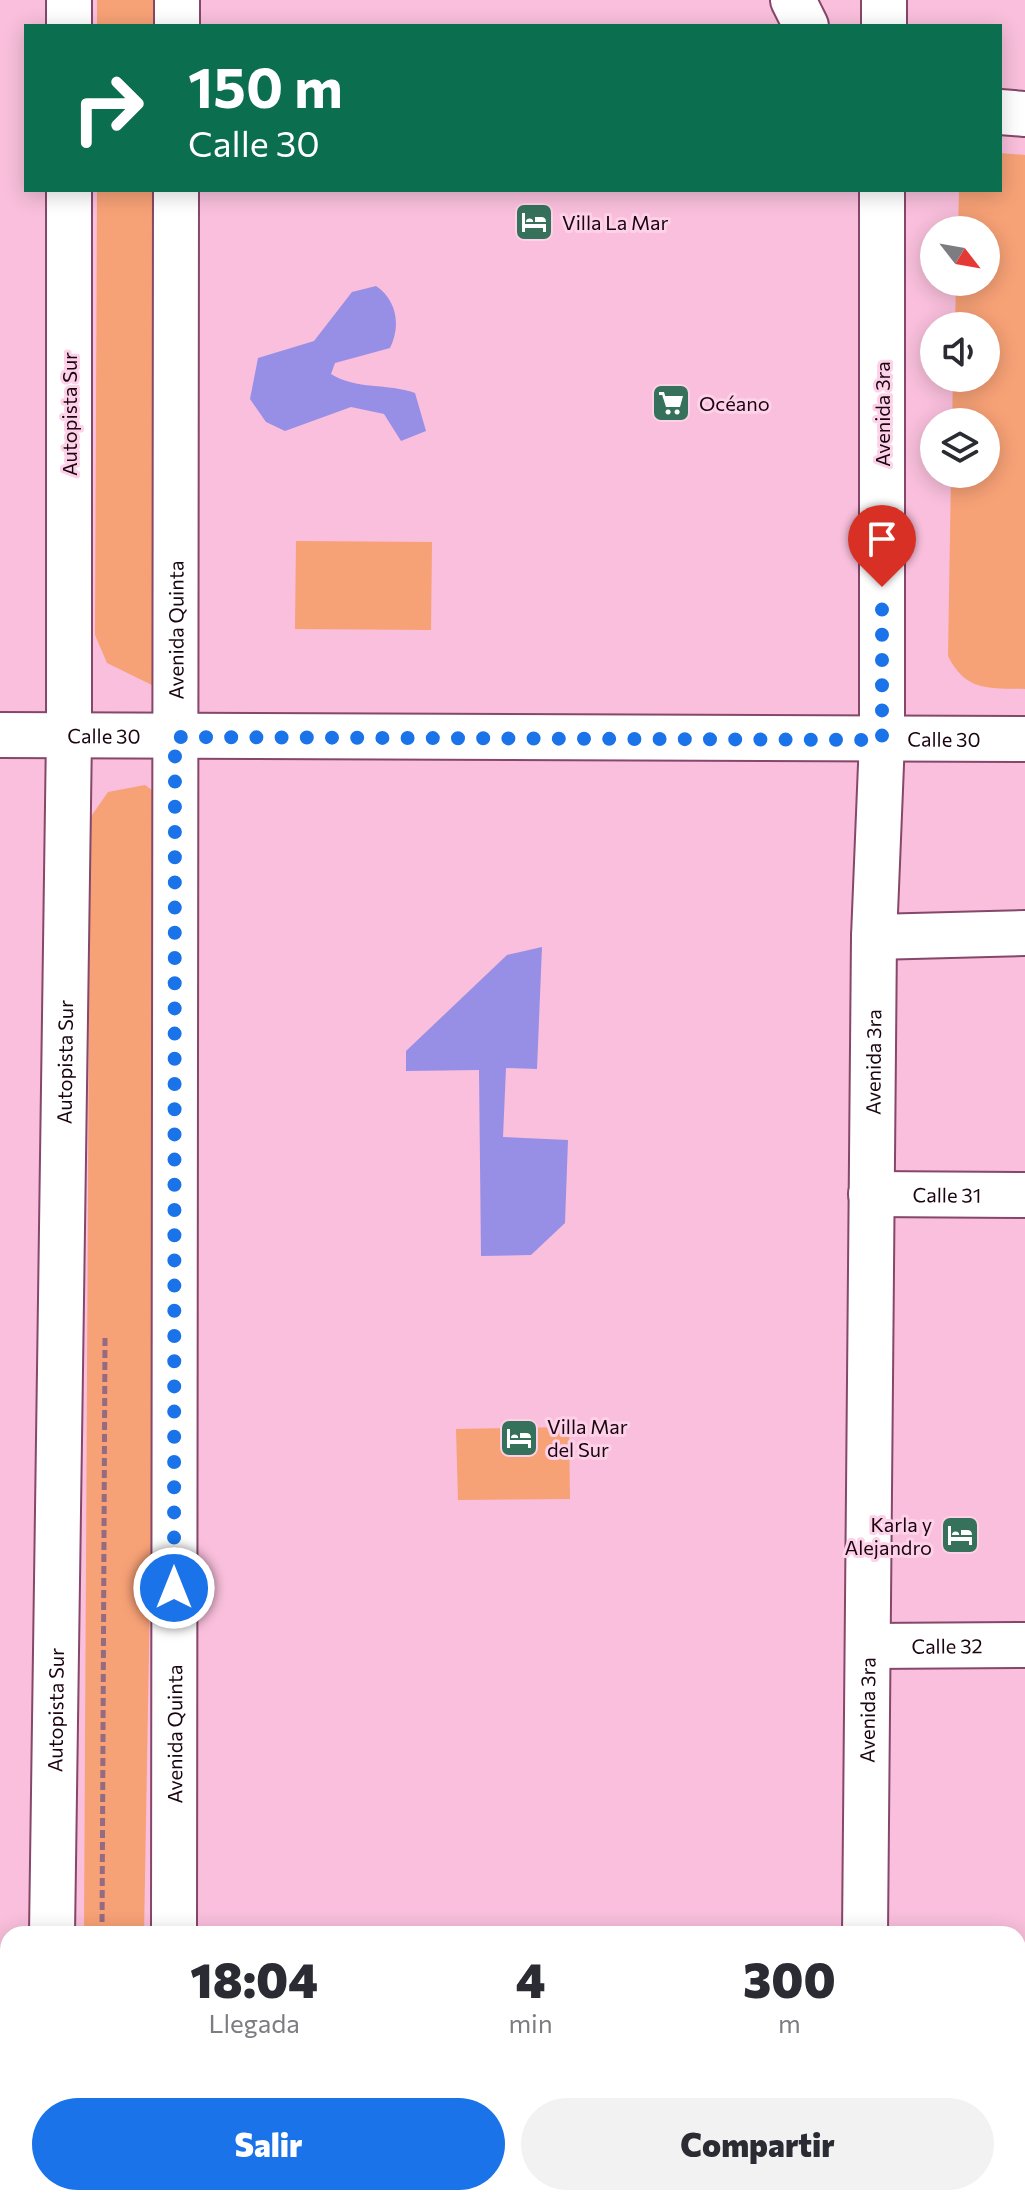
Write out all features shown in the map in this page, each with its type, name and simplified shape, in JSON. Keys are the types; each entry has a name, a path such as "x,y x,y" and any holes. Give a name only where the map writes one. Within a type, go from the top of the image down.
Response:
{"main road":[{"path":"69,0 69,24"},
{"path":"177,0 177,24"},
{"path":"793,0 805,24"},
{"path":"884,0 884,24"},
{"path":"1002,112 1025,114"},
{"name":"Autopista Sur","path":"52,1926 69,735 69,192"},
{"name":"Avenida Quinta","path":"174,1926 176,192"},
{"name":"Avenida 3ra","path":"865,1926 874,937 882,740 882,192"},
{"name":"Calle 30","path":"0,735 1025,739"},
{"path":"874,937 1025,933"},
{"name":"Calle 31","path":"871,1194 1025,1195"},
{"name":"Calle 32","path":"869,1646 1025,1645"}],"path":[{"path":"102,1926 105,1333"}],"shaded area":[{"path":"97,0 155,0 155,24 97,24"},
{"path":"1002,153 1025,155 1025,689 980,686 963,676 948,656 951,488 1000,488 1000,408 952,408 953,392 1000,392 1000,312 955,312 956,296 1000,296 1000,216 958,216 959,192 1002,192"},
{"path":"97,192 155,192 154,686 107,663 95,635"},
{"path":"376,286 389,298 395,314 395,331 390,348 335,363 331,374 351,382 415,393 426,431 401,441 384,414 351,407 285,431 266,422 250,399 258,358 314,341 352,292"},
{"path":"296,541 432,542 431,630 295,629"},
{"path":"145,785 164,799 144,1926 84,1926 90,818 108,792"},
{"path":"542,947 537,1069 506,1068 503,1137 568,1140 565,1223 531,1255 481,1256 479,1070 406,1071 406,1051 507,955"},
{"path":"569,1427 570,1499 458,1500 456,1429"}],"place":[{"name":"Villa La Mar","path":"534,222"},
{"name":"Océano","path":"671,403"},
{"name":"Villa Mar del Sur","path":"519,1438"},
{"name":"Karla y Alejandro","path":"960,1535"}],"route":[{"path":"174,1588 175,737 882,740 882,587"}]}
